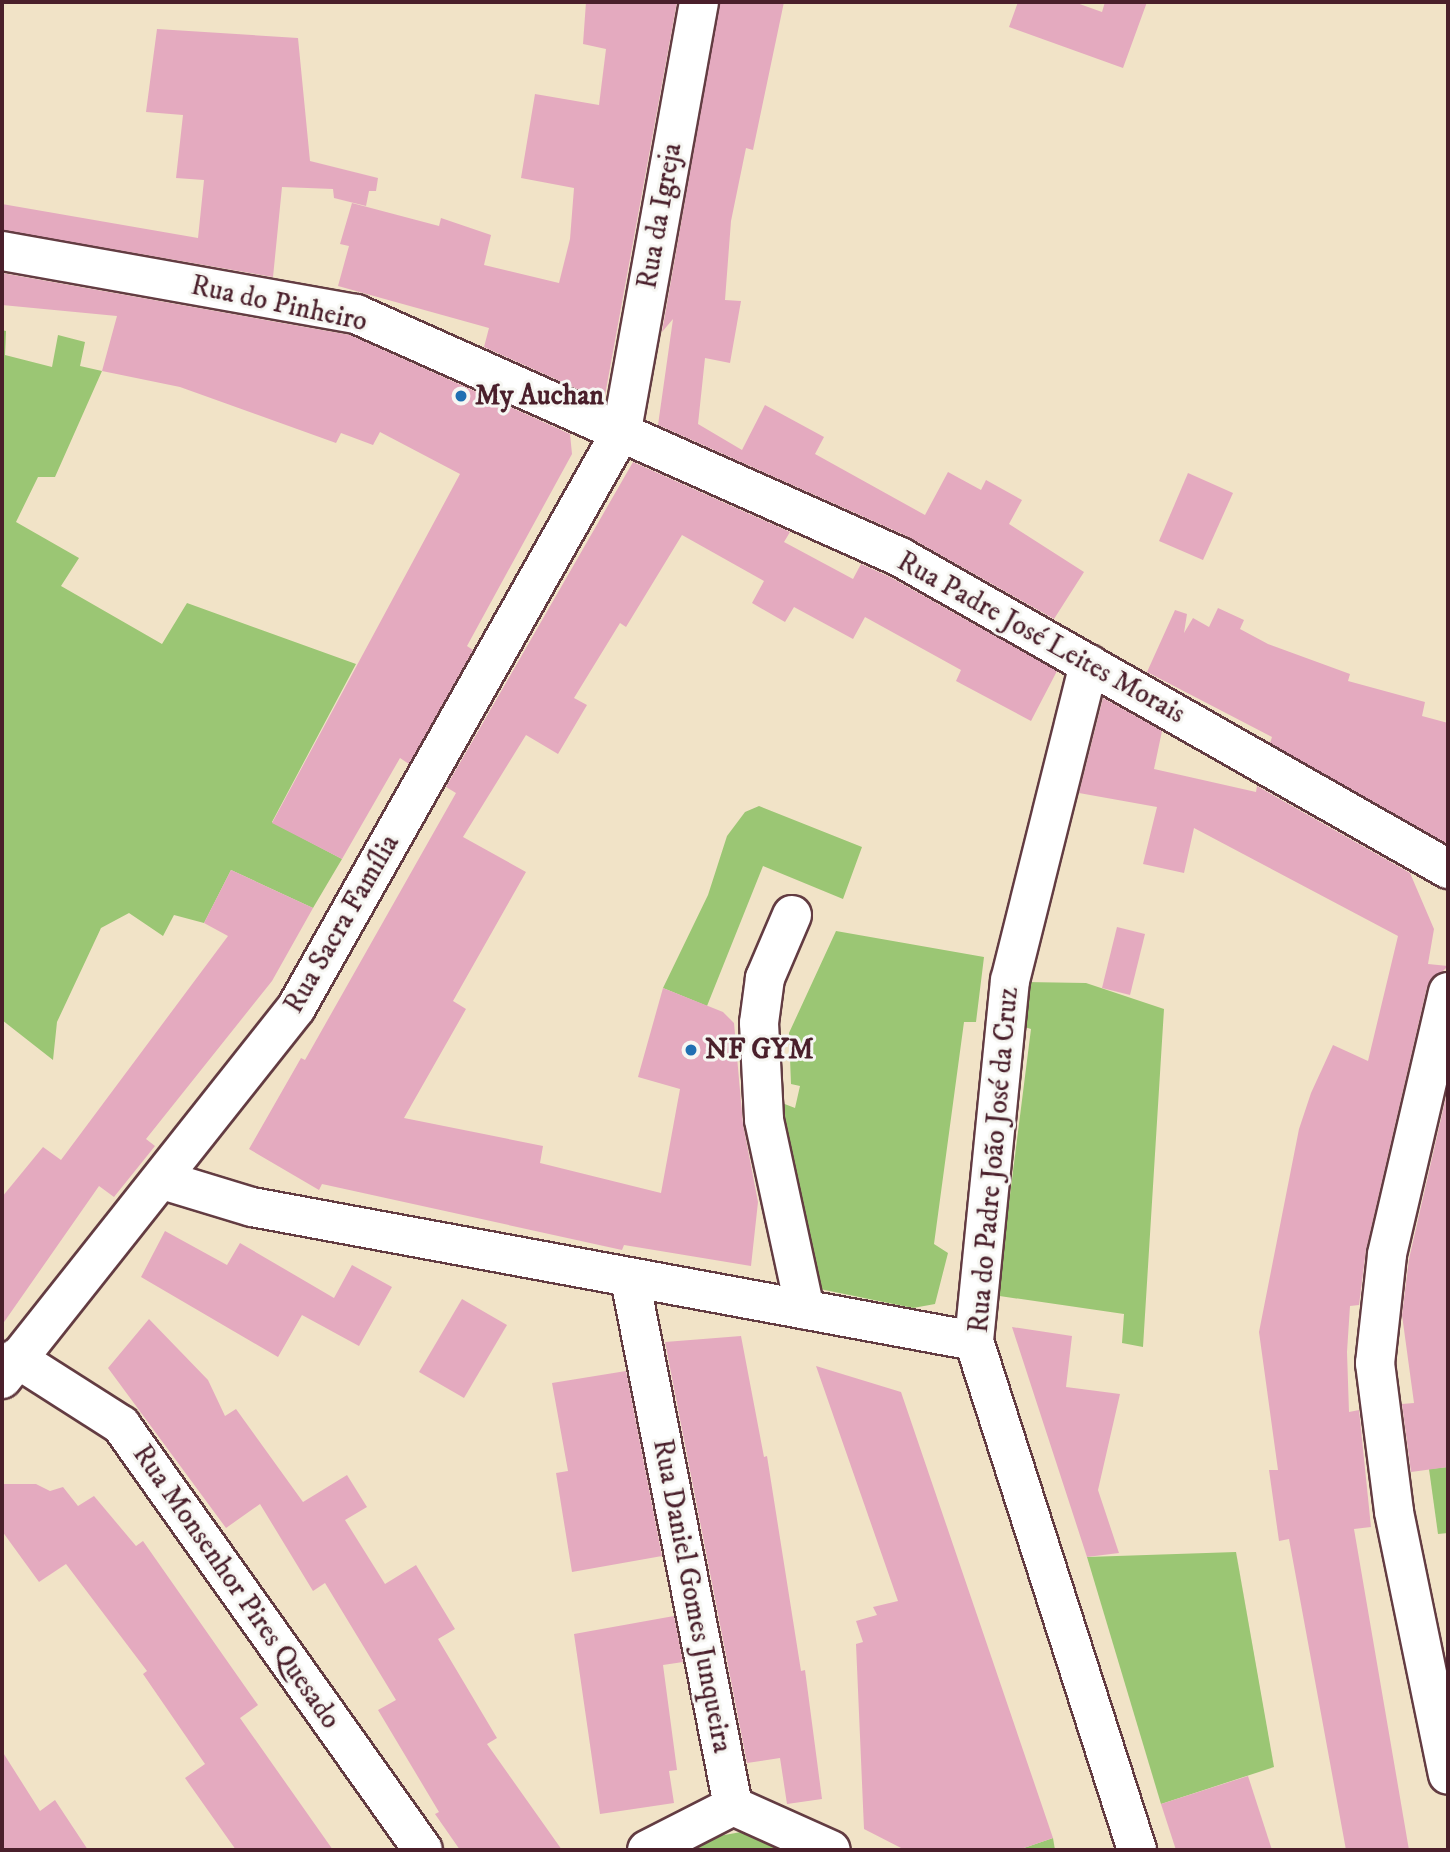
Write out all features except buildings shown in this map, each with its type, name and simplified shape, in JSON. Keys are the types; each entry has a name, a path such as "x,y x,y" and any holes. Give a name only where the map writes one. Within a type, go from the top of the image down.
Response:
{"street":[{"name":"Rua da Igreja","path":"622,430 699,2"},
{"name":"Rua do Pinheiro","path":"2,251 356,314 622,430"},
{"name":"Rua Padre José Leites Morais","path":"622,430 900,557 1448,869"},
{"name":"Rua Sacra Família","path":"9,1368 163,1180 296,1008 622,430"},
{"name":"Rua do Padre João José da Cruz","path":"1089,664 1010,980 974,1341 1137,1850"},
{"path":"792,915 765,978 759,1023 764,1120 806,1310"},
{"path":"1448,992 1387,1255 1376,1363 1399,1539 1448,1774"},
{"path":"163,1180 251,1207 974,1341"},
{"name":"Rua Daniel Gomes Junqueira","path":"630,1279 733,1806"},
{"name":"Rua Monsenhor Pires Quesado","path":"9,1368 121,1425 423,1850"},
{"path":"647,1850 733,1806 831,1850"}],"green space":[{"path":"2,330 6,331 5,355 52,367 58,335 85,342 80,366 102,371 55,477 38,477 16,522 79,558 61,586 162,644 187,603 356,664 272,822 342,859 313,908 231,870 204,923 174,915 163,936 129,913 101,928 57,1022 53,1060 2,1020"},
{"path":"759,806 862,847 843,899 763,866 707,1006 663,988 708,895 727,836 745,812"},
{"path":"836,931 984,957 976,1022 964,1022 934,1244 948,1253 935,1304 913,1308 815,1288 778,1116 782,1103 795,1108 800,1086 791,1084 789,1033"},
{"path":"1025,982 1086,983 1164,1009 1143,1347 1122,1343 1124,1314 986,1294 990,1257 1002,1258 1031,1029 1018,1025"},
{"path":"1448,1467 1448,1533 1438,1534 1429,1469"},
{"path":"1236,1552 1274,1767 1161,1804 1087,1557"},
{"path":"741,1832 788,1850 689,1850 719,1836"},
{"path":"1053,1838 1055,1850 1018,1850"}],"place":[{"name":"My Auchan","path":"461,396"},
{"name":"NF GYM","path":"691,1050"}]}
